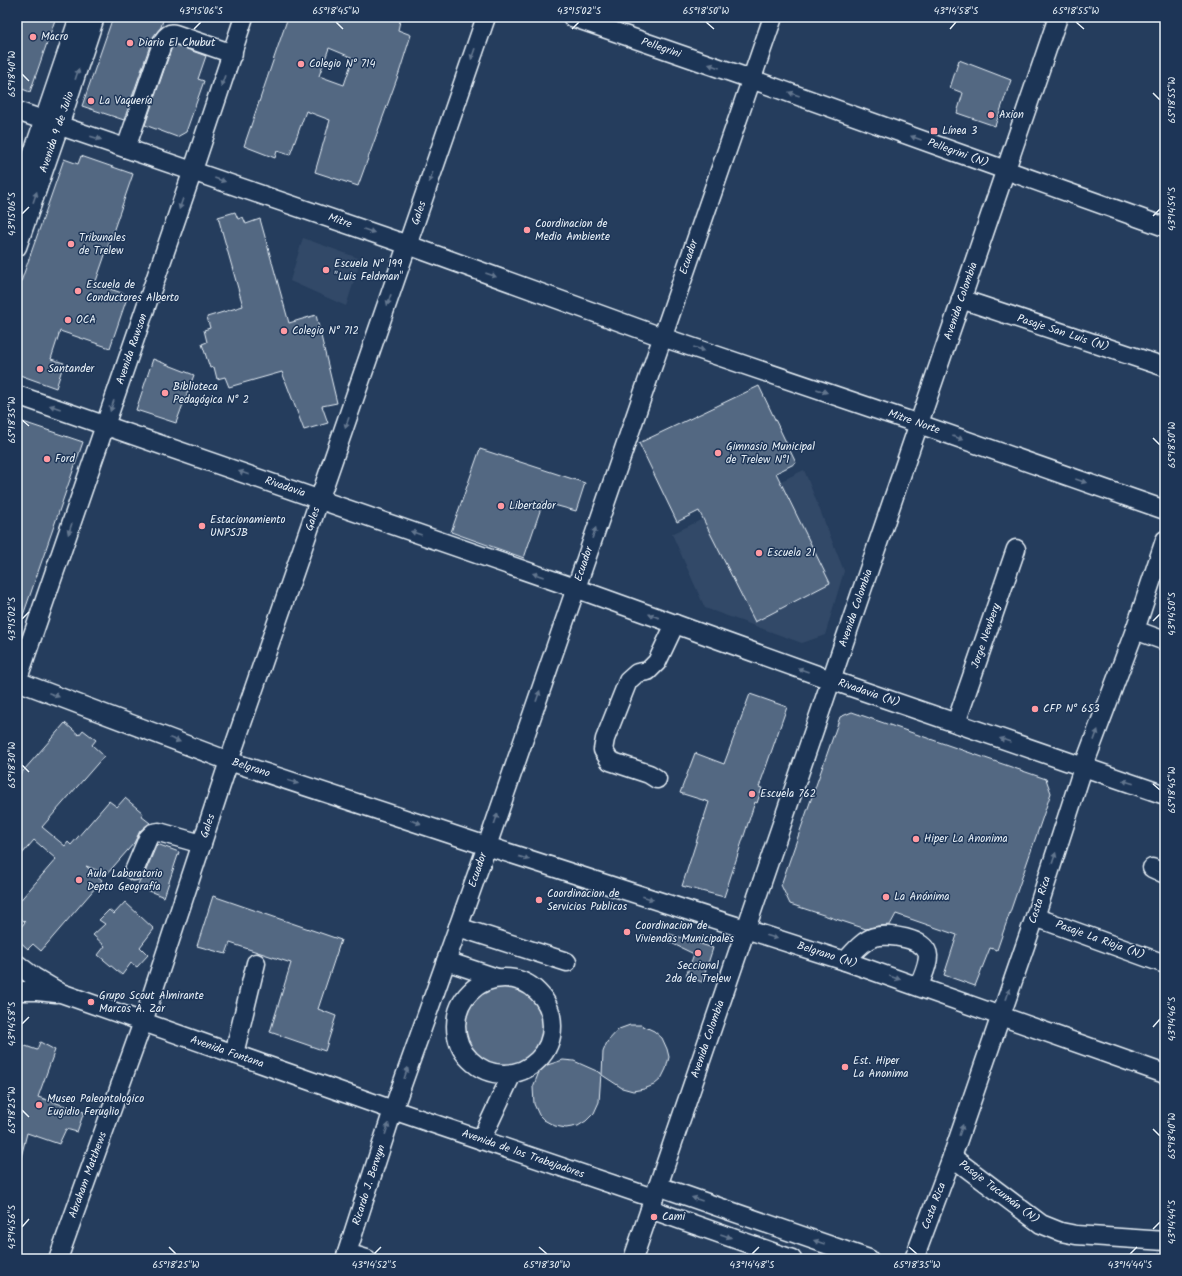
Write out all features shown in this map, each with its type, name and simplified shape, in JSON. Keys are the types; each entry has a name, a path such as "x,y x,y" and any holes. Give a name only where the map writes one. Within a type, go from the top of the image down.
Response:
{"street":[{"name":"Avenida 9 de Julio","path":"17,247 52,123 79,17"},
{"name":"Avenida 9 de Julio","path":"17,200 52,123 95,17"},
{"name":"Avenida Rawson","path":"17,681 106,425 244,17"},
{"name":"Gales","path":"143,1022 229,760 486,17"},
{"name":"Pellegrini","path":"572,17 751,79"},
{"name":"Ecuador","path":"393,1110 487,846 773,17"},
{"name":"Avenida Colombia","path":"632,1259 1058,17"},
{"path":"126,148 163,41 168,34 175,34 232,54"},
{"name":"Pellegrini (N)","path":"751,79 1165,227"},
{"name":"Mitre","path":"17,111 193,170 408,245 662,337"},
{"name":"Pasaje San Luis (N)","path":"961,299 1165,367"},
{"name":"Mitre Norte","path":"662,337 919,424 1165,510"},
{"name":"Rivadavia","path":"17,395 575,588"},
{"name":"Costa Rica","path":"914,1259 952,1157 1035,917 1084,768 1135,630 1165,540"},
{"name":"Jorge Newbery","path":"956,724 1016,549"},
{"name":"Rivadavia (N)","path":"575,588 956,724 1165,795"},
{"path":"657,779 650,774 610,761 603,750 605,740 628,681 637,673 648,671 657,662 675,624"},
{"path":"1135,630 1165,641"},
{"name":"Belgrano","path":"17,681 229,760 487,846"},
{"path":"134,871 148,838 153,833 159,832 202,844"},
{"name":"Belgrano (N)","path":"487,846 845,961 1165,1074"},
{"name":"Pasaje La Rioja (N)","path":"1035,917 1165,964"},
{"path":"458,927 567,962"},
{"path":"845,961 862,944 874,937 883,935 900,937 920,944 927,952 928,957 919,986"},
{"path":"446,960 496,978 513,979 528,984 537,990 544,998 552,1018 550,1040 546,1050 532,1066 512,1074 490,1072 476,1065 465,1054 459,1044 457,1034 456,1023 462,1002 476,986 496,978"},
{"path":"234,1054 256,963"},
{"name":"Avenida Fontana","path":"17,964 40,981 61,993 393,1110"},
{"name":"Avenida Fontana","path":"17,991 37,990 61,993"},
{"name":"Abraham Matthews","path":"58,1259 143,1022"},
{"path":"481,1140 512,1074"},
{"name":"Avenida de los Trabajadores","path":"393,1110 654,1198 870,1259"},
{"name":"Ricardo J. Berwyn","path":"346,1256 393,1110"},
{"name":"Pasaje Tucumán (N)","path":"952,1157 1041,1224 1061,1232 1076,1235 1165,1241"},
{"name":"Avenida de los Trabajadores","path":"654,1198 792,1259"},
{"path":"346,1256 367,1259"}],"shaded area":[{"name":"Escuela N° 199 \"Luis Feldman\"","path":"303,238 361,259 346,306 290,281"},
{"name":"Escuela 21","path":"804,470 844,571 825,635 802,643 705,608 672,534"}],"building":[{"name":"Macro","path":"17,17 56,17 30,92 17,87"},
{"path":"113,17 164,17 161,27 153,37 124,120 82,106"},
{"path":"288,17 401,17 398,30 411,35 399,73 358,186 315,172 330,120 306,111 290,155 277,151 275,158 244,146","holes":["329,48 353,58 344,85 319,76"]},
{"path":"173,44 206,56 198,79 204,81 186,132 177,137 145,125"},
{"path":"959,60 1011,80 995,126 957,113 963,93 950,88"},
{"path":"81,156 133,174 95,284 128,295 110,348 60,331 51,359 64,363 56,388 17,374 17,293 64,159 78,164"},
{"path":"235,212 238,219 243,217 246,224 260,219 289,323 316,315 337,403 322,406 328,423 304,430 282,372 229,387 225,377 217,379 214,367 210,368 202,344 207,342 204,330 210,328 207,317 243,306 218,217"},
{"name":"Biblioteca Pedagógica N° 2","path":"153,359 194,375 176,423 136,410"},
{"path":"759,386 796,463 776,473 830,583 755,622 699,511 677,522 639,443"},
{"path":"17,420 83,442 19,627 17,627"},
{"name":"Libertador","path":"480,449 585,483 576,511 543,502 524,558 451,532"},
{"path":"750,694 787,707 759,787 762,788 757,803 755,802 724,897 682,886 709,802 680,793 695,753 724,764"},
{"name":"Hiper La Anonima","path":"852,712 1046,779 1051,793 997,950 990,948 975,986 944,975 957,935 896,914 890,925 866,929 790,904 781,885 840,717"},
{"path":"65,723 79,735 83,730 96,740 92,745 104,756 42,827 65,846 68,842 71,845 109,801 117,807 125,798 143,813 141,816 150,823 140,831 134,843 107,874 86,866 102,880 41,951 33,944 28,949 17,939 17,932 25,922 17,915 17,904 56,859 34,840 17,860 17,778"},
{"path":"157,844 179,852 164,897 137,886 144,875"},
{"path":"213,896 341,940 318,1009 336,1016 325,1051 270,1032 291,963 230,943 226,954 197,946"},
{"path":"125,902 154,929 140,947 148,955 137,967 131,963 122,975 98,955 105,946 93,935 105,924 99,920 109,910 114,914"},
{"path":"667,933 713,948 702,982 686,976 694,954 665,940"},
{"path":"504,985 515,986 529,993 538,1004 544,1018 543,1033 535,1055 515,1064 499,1066 485,1061 473,1052 465,1040 463,1025 466,1010 474,998 486,989 492,987 499,988"},
{"path":"630,1025 641,1025 654,1031 662,1038 669,1057 666,1069 661,1079 654,1085 633,1091 622,1088 602,1075 603,1052 607,1042 619,1029"},
{"name":"Museo Paleontologico Eugidio Feruglio","path":"40,1042 55,1050 38,1097 84,1112 77,1132 66,1129 59,1144 27,1133 21,1157 17,1156 17,1043 37,1050"},
{"path":"563,1060 574,1061 601,1073 599,1102 594,1113 578,1126 566,1128 555,1126 544,1120 539,1115 534,1104 533,1087 541,1067"}],"place":[{"name":"Macro","path":"33,37"},
{"name":"Diario El Chubut","path":"130,43"},
{"name":"Colegio N° 714","path":"301,64"},
{"name":"La Vaquería","path":"91,101"},
{"name":"Axion","path":"991,115"},
{"name":"Línea 3","path":"934,131"},
{"name":"Coordinacion de Medio Ambiente","path":"527,230"},
{"name":"Tribunales de Trelew","path":"71,244"},
{"name":"Escuela N° 199 \"Luis Feldman\"","path":"326,270"},
{"name":"Escuela de Conductores Alberto","path":"78,291"},
{"name":"OCA","path":"68,320"},
{"name":"Colegio N° 712","path":"284,331"},
{"name":"Santander","path":"40,369"},
{"name":"Biblioteca Pedagógica N° 2","path":"165,393"},
{"name":"Gimnasio Municipal de Trelew N°1","path":"718,453"},
{"name":"Ford","path":"47,459"},
{"name":"Libertador","path":"501,506"},
{"name":"Estacionamiento UNPSJB","path":"202,526"},
{"name":"Escuela 21","path":"759,553"},
{"name":"CFP N° 653","path":"1035,709"},
{"name":"Escuela 762","path":"752,794"},
{"name":"Hiper La Anonima","path":"916,839"},
{"name":"Aula Laboratorio Depto Geografía","path":"79,880"},
{"name":"La Anónima","path":"886,897"},
{"name":"Coordinacion de Servicios Publicos","path":"539,900"},
{"name":"Coordinacion de Viviendas Municipales","path":"627,932"},
{"name":"Seccional 2da de Trelew","path":"698,953"},
{"name":"Grupo Scout Almirante Marcos A. Zar","path":"91,1002"},
{"name":"Est. Hiper La Anonima","path":"845,1067"},
{"name":"Museo Paleontologico Eugidio Feruglio","path":"39,1105"},
{"name":"Cami","path":"654,1217"}]}
